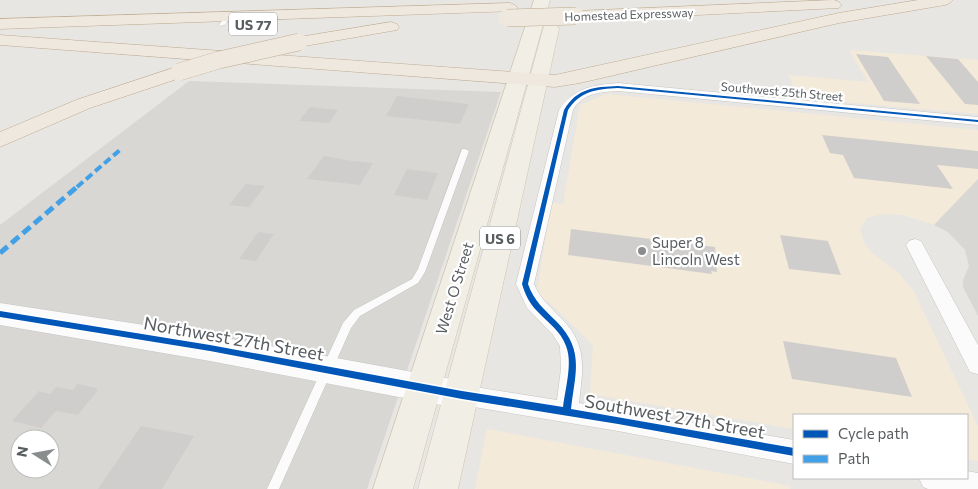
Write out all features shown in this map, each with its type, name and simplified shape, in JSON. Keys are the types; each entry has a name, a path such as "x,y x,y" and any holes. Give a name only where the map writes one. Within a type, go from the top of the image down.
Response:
{"highway":[{"name":"Homestead Expressway","path":"577,11 752,0"},
{"name":"Homestead Expressway","path":"506,11 798,8 901,0"},
{"path":"0,40 555,81 580,77 839,18 945,0"},
{"name":"US 77","path":"253,1 372,8 506,11"},
{"path":"0,140 84,104 219,60 299,42 506,11"},
{"name":"US 77","path":"0,32 225,21 506,11"},
{"path":"0,24 225,21"}],"main road":[{"name":"West O Street","path":"438,489 462,395 529,79 542,0"},
{"name":"West O Street","path":"392,489 424,388 529,79 558,0"}],"street":[{"name":"Southwest 25th Street","path":"567,412 572,356 570,346 562,333 533,304 528,296 525,284 566,110 576,96 594,89 618,88 978,121"},
{"path":"915,245 978,365"},
{"name":"Northwest 27th Street","path":"0,314 210,348 462,395"},
{"name":"Southwest 27th Street","path":"462,395 793,452"},
{"path":"938,479 978,486"}],"lane":[{"path":"273,489 347,326 357,314 415,281 422,270 465,151"}],"shaded area":[{"path":"849,50 978,60 978,114 798,98 789,75 868,82"},
{"path":"189,81 501,92 367,489 0,489 0,225"},
{"path":"606,94 978,130 978,179 934,225 903,215 882,214 867,218 860,229 864,243 873,254 899,273 914,292 978,426 978,461 968,459 968,414 793,414 793,429 590,394 593,345 548,301 536,299 551,203 563,204 580,105"},
{"path":"978,179 978,316 963,287 963,280 969,266 965,250 948,232 934,225"},
{"path":"487,429 790,486 790,489 475,489"}],"building":[{"path":"856,54 888,57 920,104 884,101"},
{"path":"926,56 958,59 978,82 978,105 965,104"},
{"path":"397,96 469,104 460,124 386,116"},
{"path":"310,107 338,110 329,123 299,121"},
{"path":"822,135 978,151 978,169 937,165 953,189 854,178 843,155 830,153"},
{"path":"324,156 373,163 360,185 307,179"},
{"path":"407,169 438,173 427,200 394,195"},
{"path":"246,184 265,186 249,207 229,205"},
{"name":"Super 8 Lincoln West","path":"571,229 715,247 717,272 711,271 712,274 568,255"},
{"path":"258,232 274,234 256,261 239,259"},
{"path":"780,235 828,241 841,275 789,269"},
{"path":"783,341 896,358 912,397 792,379"},
{"path":"77,384 97,388 96,390 98,390 78,415 56,411 41,428 12,421 39,391 50,394 56,387 73,390"},
{"path":"141,426 194,436 162,489 98,489"}],"marked path":[{"path":"0,253 121,149"}],"cycle path":[{"path":"567,412 572,369 570,346 560,329 534,302 525,284 566,110 576,98 595,89 618,87 978,121"},
{"path":"0,314 210,348 462,395 618,420 793,452"}],"place":[{"name":"Super 8 Lincoln West","path":"642,251"}]}
